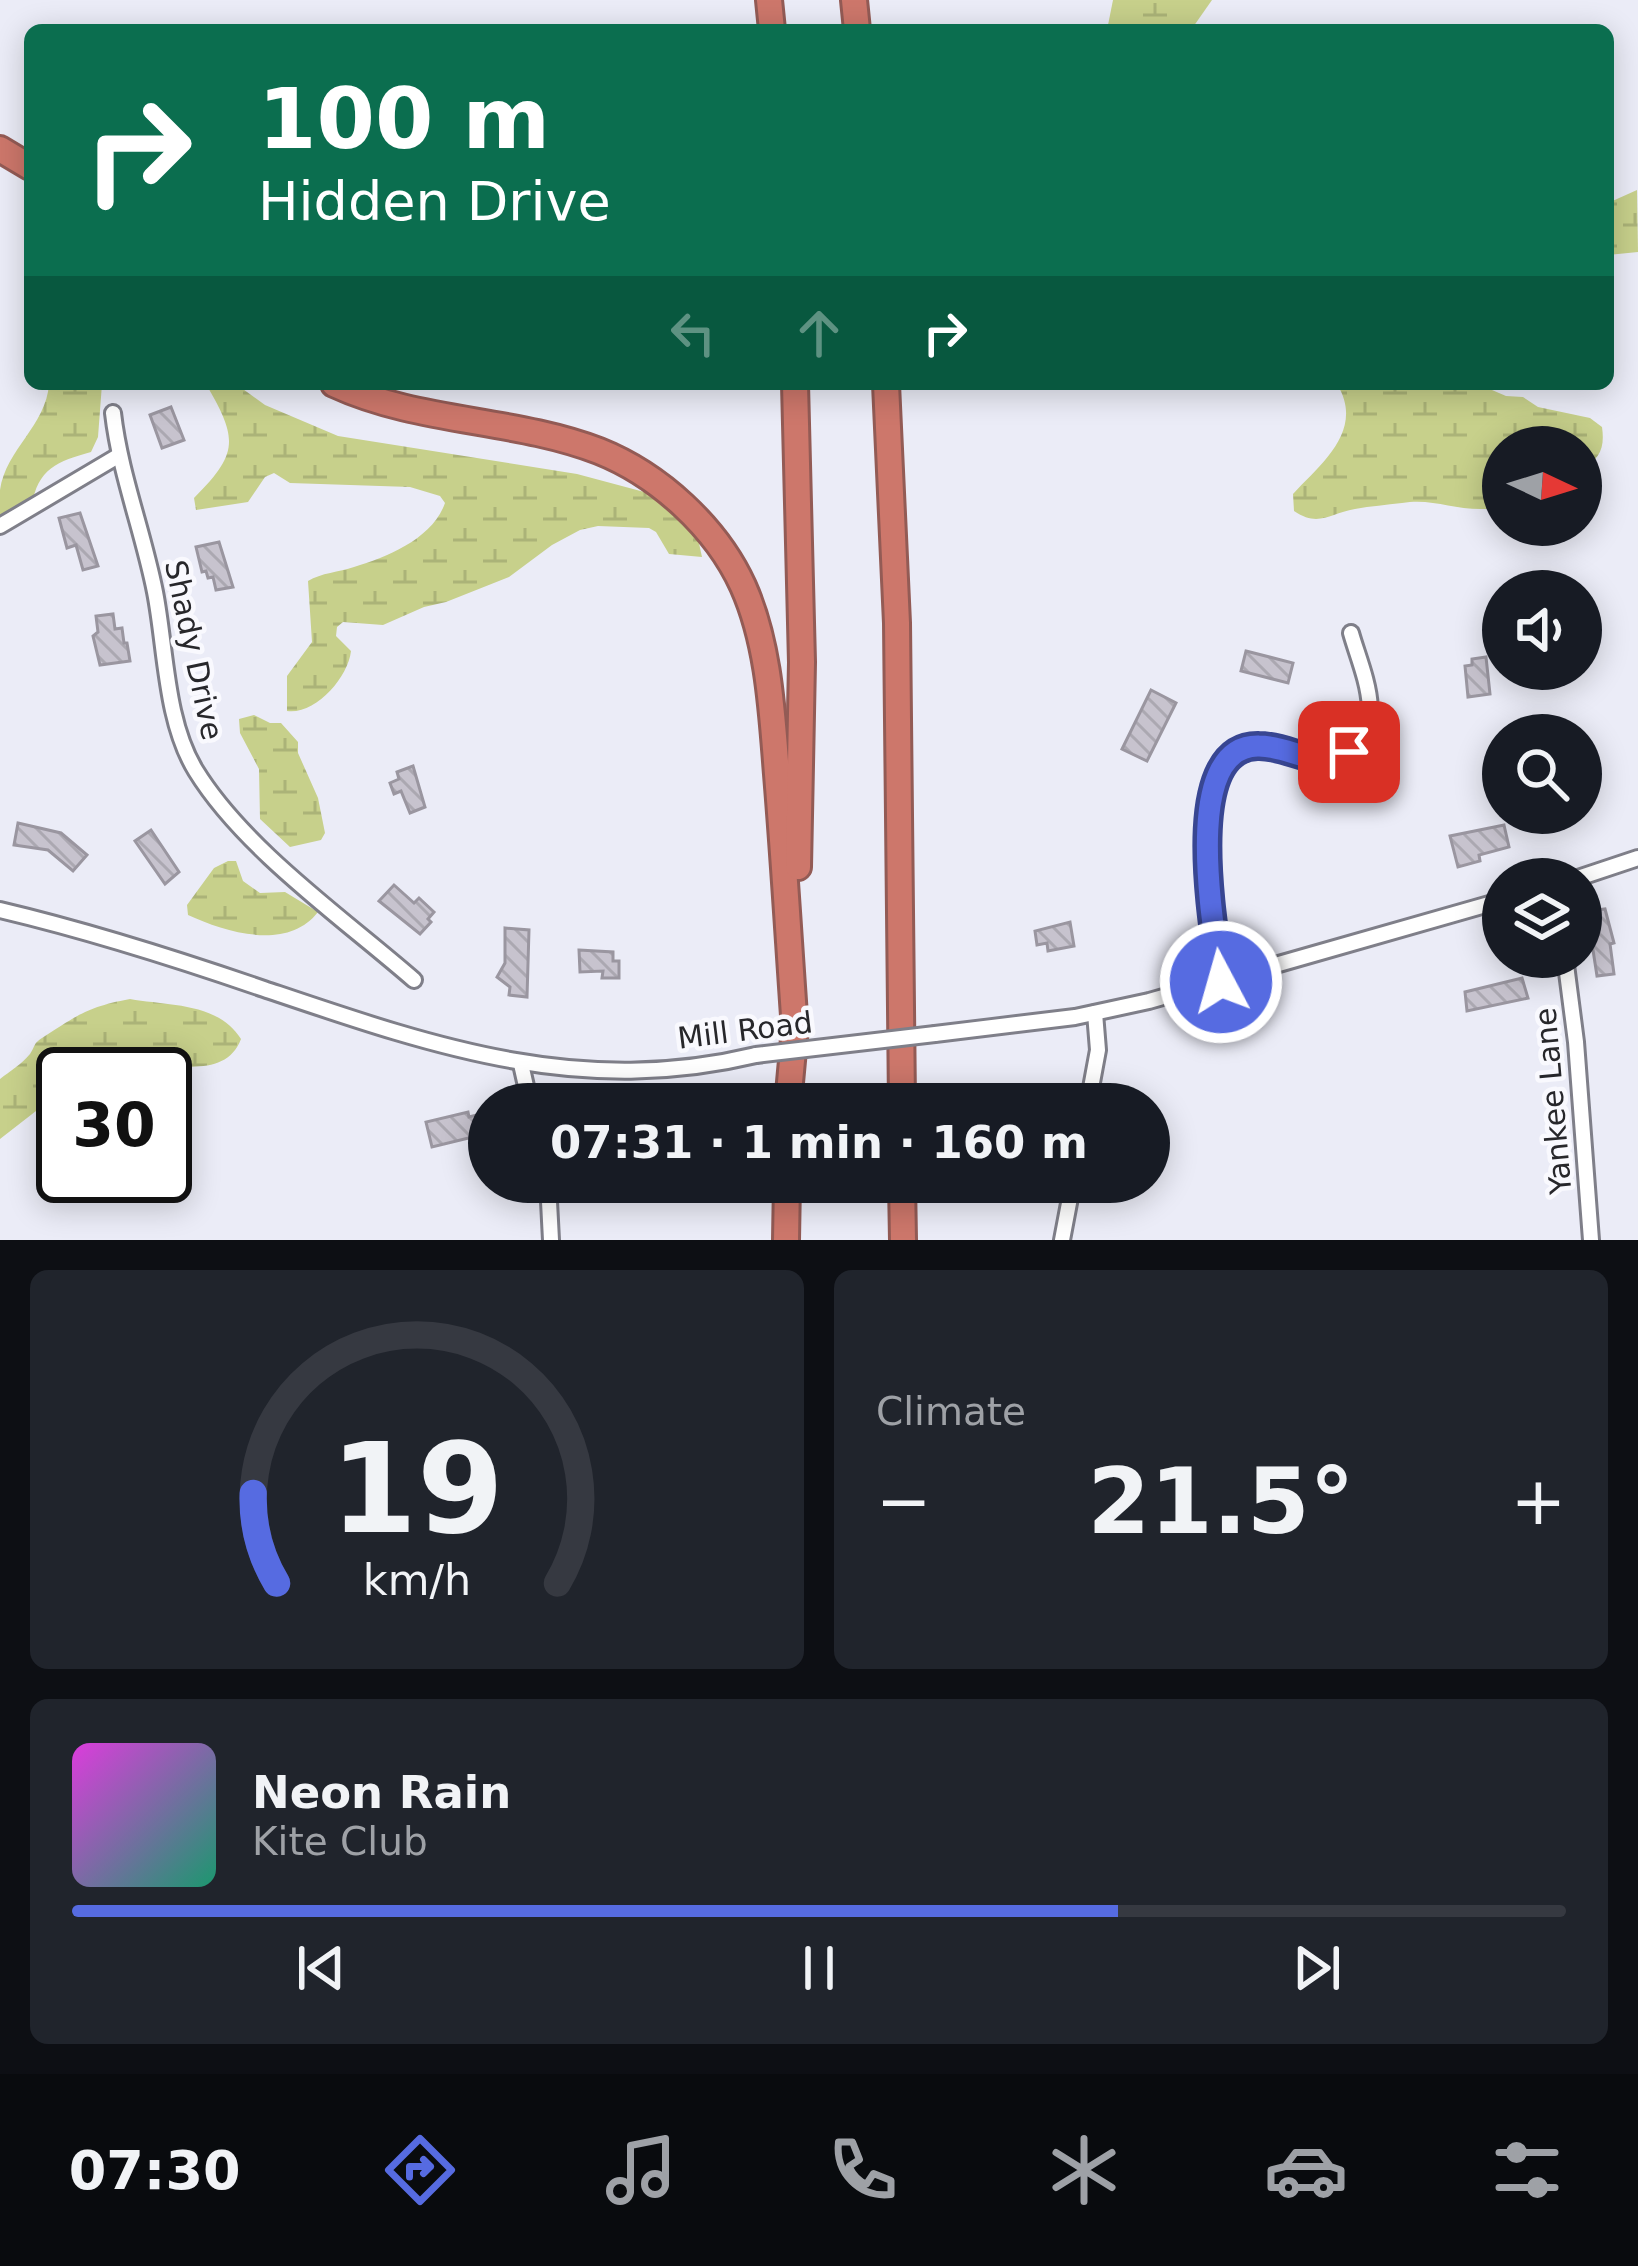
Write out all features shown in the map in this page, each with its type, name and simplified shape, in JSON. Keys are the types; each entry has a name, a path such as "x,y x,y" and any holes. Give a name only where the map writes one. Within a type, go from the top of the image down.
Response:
{"highway":[{"path":"351,390 424,415 558,439 610,456 677,500 720,548 742,586 763,650 778,785 795,1030"},
{"path":"790,1083 802,662 795,390"},
{"path":"886,390 897,623 902,1083"},
{"path":"786,1240 787,1203"},
{"path":"902,1203 902,1240"}],"street":[{"name":"Shady Drive","path":"113,413 118,456 150,570 175,708 191,763 261,847 414,980"},
{"path":"0,526 118,456"},
{"path":"1221,982 1208,843 1209,803 1216,775 1230,754 1251,746 1318,761 1341,756 1356,746 1368,728 1370,706 1351,633"},
{"path":"1602,870 1638,859"},
{"name":"Mill Road","path":"0,910 129,945 440,1047 521,1064 611,1070 1095,1013 1221,982 1482,906"},
{"name":"Yankee Lane","path":"1568,978 1592,1240"},
{"path":"1092,1083 1098,1050 1095,1013"},
{"path":"521,1064 525,1083"},
{"path":"549,1203 551,1240"},
{"path":"1062,1240 1069,1203"}],"green space":[{"path":"1113,0 1212,0 1195,24 1108,24"},
{"path":"1637,190 1638,252 1614,254 1614,200"},
{"path":"48,390 102,390 98,437 91,452 51,468 39,483 32,506 0,530 4,475"},
{"path":"209,390 244,390 265,405 338,436 577,474 648,493 683,512 695,525 702,557 669,554 649,528 580,530 509,577 446,602 383,625 343,622 336,636 351,651 344,672 319,701 287,711 287,676 312,642 308,581 395,552 420,536 445,503 440,496 410,487 290,483 274,473 265,477 248,502 196,510 194,498 226,457 229,445 224,419"},
{"path":"1339,390 1492,390 1523,397 1538,407 1590,418 1601,426 1482,426 1482,508 1415,502 1325,518 1303,516 1294,511 1293,494 1336,445 1346,416"},
{"path":"254,715 281,723 298,742 298,753 318,798 325,833 321,840 290,847 260,819 259,769 240,733 239,719"},
{"path":"236,861 243,881 260,893 285,892 318,912 305,924 274,935 238,932 188,915 187,905 214,868"},
{"path":"130,999 176,1005 219,1018 241,1039 232,1054 203,1066 192,1066 192,1047 36,1047 36,1111 0,1139 0,1079 27,1058 39,1040 93,1009"}],"building":[{"path":"171,407 184,440 162,448 150,415"},
{"path":"80,513 98,566 83,570 76,545 67,548 59,518"},
{"path":"219,542 233,587 216,590 213,577 202,572 196,547"},
{"path":"113,614 115,629 122,628 130,661 100,665 93,636 98,632 96,616"},
{"path":"1246,651 1293,663 1288,683 1241,671"},
{"path":"1482,658 1482,690 1490,694 1468,697 1465,666 1472,665 1472,659"},
{"path":"1151,690 1176,703 1147,761 1122,749"},
{"path":"413,766 425,807 410,813 401,791 394,794 390,783 399,779 397,772"},
{"path":"18,823 61,833 87,855 73,871 48,850 14,845"},
{"path":"1482,829 1482,834 1506,834 1509,847 1458,867 1450,836"},
{"path":"151,830 179,872 165,884 135,841"},
{"path":"394,885 414,903 419,898 434,912 420,934 379,901"},
{"path":"1602,909 1614,943 1610,944 1614,974 1602,975"},
{"path":"1070,922 1074,946 1048,951 1047,943 1037,945 1035,931"},
{"path":"505,928 529,930 527,997 509,995 510,987 497,977 505,963"},
{"path":"579,950 613,952 613,961 619,961 619,978 602,978 603,971 580,972"},
{"path":"1522,978 1528,998 1467,1011 1465,992"},
{"path":"468,1112 468,1138 432,1147 426,1122"}],"route":[{"path":"1221,982 1208,822 1222,763 1240,748 1251,746 1318,761 1349,752"}]}
